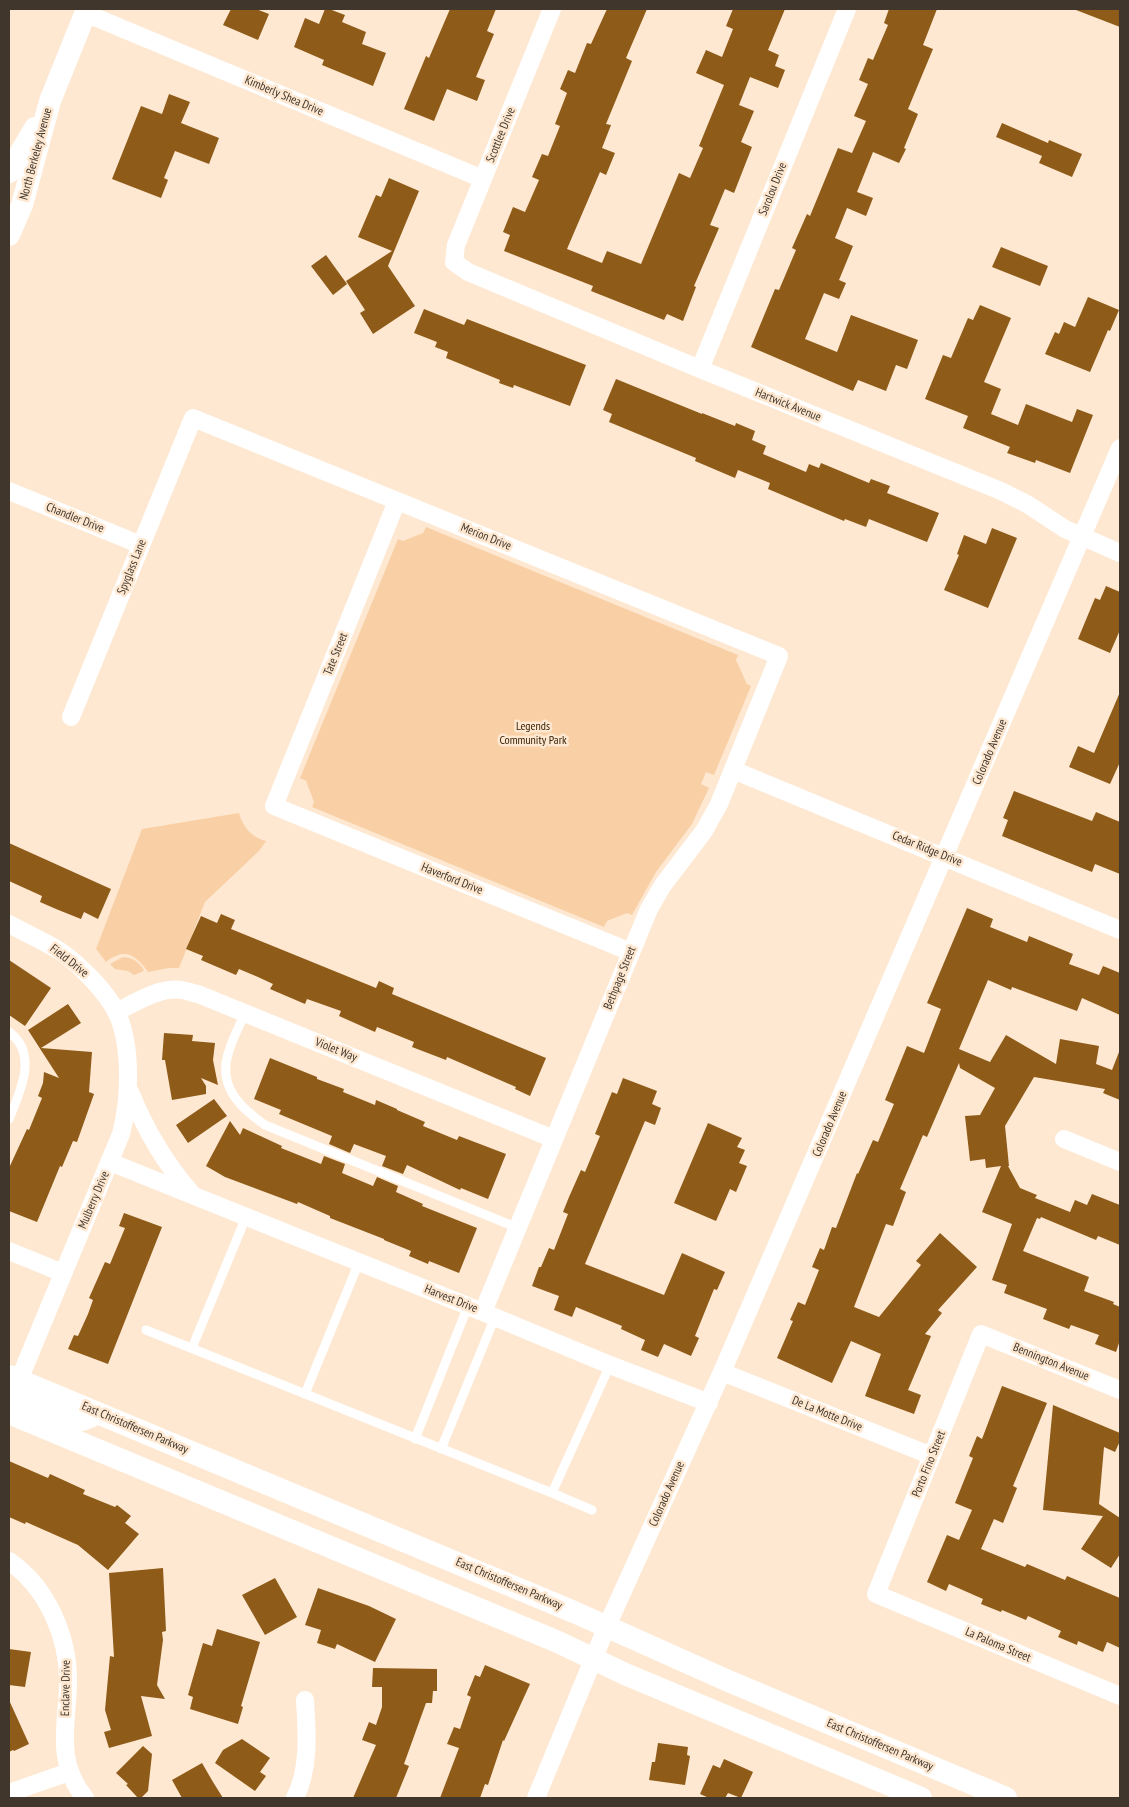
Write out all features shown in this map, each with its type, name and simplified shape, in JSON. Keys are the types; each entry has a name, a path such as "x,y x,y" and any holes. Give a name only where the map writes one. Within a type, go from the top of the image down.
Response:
{"street":[{"name":"Scottlee Drive","path":"454,262 456,245 552,9"},
{"name":"Sarolou Drive","path":"700,369 847,9"},
{"name":"Kimberly Shea Drive","path":"86,11 483,179"},
{"name":"North Berkeley Avenue","path":"9,235 22,205 50,101 86,11"},
{"name":"North Berkeley Avenue","path":"9,172 50,101"},
{"name":"Hartwick Avenue","path":"454,262 468,272 700,369 1001,491 1027,504 1065,529 1120,553"},
{"name":"Merion Drive","path":"192,418 778,656"},
{"name":"Spyglass Lane","path":"71,717 192,418"},
{"name":"Colorado Avenue","path":"536,1798 607,1626 709,1403 1120,448"},
{"name":"Chandler Drive","path":"9,491 141,545"},
{"name":"Tate Street","path":"274,806 397,501"},
{"name":"Bethpage Street","path":"482,1312 652,903 663,885 704,831 718,804 778,656"},
{"name":"Cedar Ridge Drive","path":"733,770 1120,930"},
{"name":"Haverford Drive","path":"274,806 631,952"},
{"name":"Field Drive","path":"9,924 61,952 83,970 101,990 116,1012"},
{"name":"Violet Way","path":"116,1012 167,991 181,990 198,994 554,1139"},
{"name":"Mulberry Drive","path":"12,1383 63,1273 110,1162 125,1117 128,1088 127,1061 122,1029 116,1012"},
{"name":"Harvest Drive","path":"128,1088 156,1147 168,1166 192,1195"},
{"path":"1064,1139 1120,1162"},
{"name":"Harvest Drive","path":"110,1162 610,1365 709,1403"},
{"path":"9,1251 63,1273"},
{"name":"Bennington Avenue","path":"982,1334 1120,1390"},
{"name":"Porto Fino Street","path":"876,1594 982,1334"},
{"name":"De La Motte Drive","path":"722,1372 932,1456"},
{"name":"East Christoffersen Parkway","path":"12,1383 77,1420 89,1418 98,1413 607,1626 761,1695 1006,1798"},
{"path":"9,1413 558,1642 625,1674 921,1798"},
{"name":"Enclave Drive","path":"9,1561 23,1573 41,1594 56,1621 62,1638 68,1660 64,1741 69,1772 85,1798"},
{"name":"La Paloma Street","path":"876,1594 1120,1696"},
{"path":"295,1798 303,1779 305,1764 305,1700"},
{"path":"9,1793 69,1772"}],"lane":[{"path":"245,1013 227,1058 227,1077 233,1096 247,1112 265,1125 518,1228"},
{"path":"9,1032 24,1050 26,1068 22,1088 9,1119"},
{"path":"192,1348 246,1217"},
{"path":"305,1394 359,1262"},
{"path":"416,1439 482,1312"},
{"path":"441,1449 482,1312"},
{"path":"146,1330 592,1510"},
{"path":"552,1493 610,1365"}],"green space":[{"name":"Legends Community Park","path":"426,527 738,655 736,660 747,684 751,686 714,775 706,772 701,784 709,788 692,824 656,872 632,915 627,913 607,921 604,927 312,807 314,802 306,781 300,778 398,539 403,541 423,533"},
{"path":"239,813 248,831 266,841 259,851 205,902 179,968 148,972 134,957 124,954 113,957 106,962 96,949 142,829"},
{"path":"123,957 136,961 144,971 134,975 128,971 115,969 110,964"}],"building":[{"path":"231,9 256,9 269,14 258,40 223,25"},
{"path":"325,9 345,15 342,22 366,32 362,44 386,53 373,86 322,65 324,60 294,47 305,18 319,24"},
{"path":"450,9 496,9 487,31 494,34 476,77 485,80 477,101 447,89 434,121 404,109 426,56 429,58"},
{"path":"607,9 647,9 626,58 632,61 606,124 611,125 602,148 615,153 606,175 600,172 567,249 602,263 607,251 641,264 679,173 690,178 703,148 699,146 724,85 696,73 706,50 722,57 733,29 726,26 733,9 785,9 768,50 779,55 775,66 785,70 778,88 750,77 739,105 754,111 741,142 752,147 734,193 725,189 710,225 719,228 694,286 696,287 683,321 667,314 664,320 591,291 593,286 504,251 510,235 503,232 513,207 525,212 539,180 532,177 542,154 548,156 560,126 555,124 567,93 560,89 568,70 575,73 587,43 591,44"},
{"path":"889,9 937,9 923,45 933,49 908,109 918,114 899,163 873,152 857,192 873,198 866,216 847,208 835,238 853,246 839,280 846,283 839,299 824,293 805,339 837,352 851,315 918,340 907,369 896,365 886,391 858,380 853,391 751,347 775,289 779,290 796,250 792,248 807,214 810,216 838,148 852,153 866,121 854,116 868,84 859,80 868,58 873,60 888,25 884,23"},
{"path":"1120,9 1120,27 1076,10"},
{"path":"169,94 190,102 181,123 219,138 209,164 175,151 164,178 168,180 161,198 112,179 141,106 162,114"},
{"path":"1002,123 1048,143 1049,140 1082,154 1072,177 1039,163 1042,156 996,137"},
{"path":"389,178 419,191 388,266 415,306 373,334 360,313 365,310 346,281 392,251 358,237 376,195 381,197"},
{"path":"1001,247 1048,266 1040,286 992,267"},
{"path":"326,255 347,284 333,295 311,266"},
{"path":"1088,297 1119,310 1090,372 1045,354 1055,332 1059,334 1064,322 1075,327"},
{"path":"980,305 1011,318 984,382 1001,389 991,414 1018,425 1026,404 1072,422 1077,409 1093,415 1070,473 1036,460 1035,463 1007,453 1010,447 963,428 968,416 925,399 943,355 951,358 968,318 973,320"},
{"path":"424,309 464,325 467,319 586,365 570,406 514,385 513,388 499,383 500,380 446,358 448,352 435,347 437,342 414,333"},
{"path":"616,379 702,414 735,426 736,423 755,431 752,440 766,446 763,454 806,472 809,464 819,468 821,463 869,483 871,479 890,486 887,493 939,513 927,542 869,519 866,527 845,519 844,521 768,489 770,483 738,470 735,478 695,461 696,458 609,422 612,414 603,410"},
{"path":"992,528 1017,538 988,608 944,590 959,555 957,554 964,535 986,544"},
{"path":"1106,586 1120,592 1120,630 1110,653 1078,639 1095,598 1100,600"},
{"path":"1120,692 1120,762 1110,784 1069,767 1078,746 1094,753"},
{"path":"1014,791 1092,821 1096,812 1120,822 1120,874 1095,864 1092,872 1002,836 1008,820 1003,818"},
{"path":"9,843 111,889 98,919 84,912 81,919 56,909 40,902 42,896 9,881"},
{"path":"967,908 993,919 990,927 1027,942 1029,936 1073,954 1069,964 1099,975 1103,966 1120,973 1120,1015 1082,998 1077,1011 1012,987 1011,990 988,980 959,1049 990,1062 1006,1035 1056,1064 1060,1039 1099,1046 1096,1064 1112,1070 1120,1052 1120,1100 1103,1093 1105,1089 1034,1077 1005,1126 1008,1166 1020,1188 1037,1195 1035,1198 1070,1212 1075,1200 1087,1205 1092,1194 1120,1205 1120,1245 1098,1236 1096,1240 1041,1217 1040,1219 1037,1218 1023,1251 1089,1277 1084,1291 1114,1302 1113,1304 1120,1307 1120,1340 1116,1352 1095,1344 1099,1335 1071,1325 1069,1329 1043,1319 1047,1309 1004,1293 1007,1285 992,1280 1012,1224 982,1212 1001,1166 986,1168 985,1159 970,1161 965,1116 980,1115 995,1088 960,1068 959,1063 927,1137 923,1135 900,1189 906,1192 893,1226 886,1224 854,1307 879,1317 921,1265 916,1261 940,1233 977,1267 938,1310 942,1313 925,1334 931,1336 908,1390 921,1395 914,1414 865,1396 881,1354 851,1341 832,1383 777,1358 793,1321 790,1320 798,1302 805,1305 819,1270 812,1267 820,1248 824,1250 832,1227 836,1228 857,1173 873,1140 878,1142 894,1104 885,1100 907,1046 924,1053 941,1009 927,1003"},
{"path":"221,914 235,920 231,929 376,988 379,981 394,988 392,994 546,1058 530,1096 515,1089 516,1087 447,1057 446,1060 412,1047 414,1042 377,1027 375,1032 339,1016 341,1011 307,999 305,1004 270,989 273,984 258,977 239,969 236,975 201,960 203,956 186,949 201,916 217,923"},
{"path":"9,960 51,988 25,1026 9,1015"},
{"path":"68,1004 81,1023 41,1048 92,1052 89,1092 94,1094 77,1142 73,1141 62,1167 60,1166 37,1222 9,1211 9,1168 27,1129 29,1130 42,1098 38,1096 43,1083 44,1072 59,1078 28,1030"},
{"path":"164,1033 193,1035 192,1041 215,1043 213,1060 218,1085 201,1078 206,1086 206,1094 172,1100 165,1060 162,1060"},
{"path":"270,1058 344,1089 343,1092 375,1105 376,1100 397,1109 425,1122 423,1126 457,1140 459,1136 506,1154 488,1199 461,1188 460,1190 407,1165 403,1174 382,1166 386,1156 354,1144 350,1153 329,1144 332,1136 279,1114 281,1110 254,1099"},
{"path":"623,1078 657,1091 652,1104 661,1108 655,1125 645,1121 585,1264 664,1295 682,1253 725,1272 717,1290 714,1289 695,1336 699,1338 691,1356 664,1344 658,1357 641,1350 645,1340 621,1329 622,1326 576,1307 572,1317 554,1310 559,1296 532,1286 549,1248 554,1250 568,1214 563,1212 569,1197 581,1170 585,1172 600,1136 595,1134 612,1092 617,1094"},
{"path":"214,1099 227,1116 188,1143 176,1125"},
{"path":"230,1121 240,1135 243,1128 282,1146 281,1148 321,1164 324,1156 345,1164 342,1173 373,1186 377,1177 398,1186 396,1192 423,1204 422,1206 477,1228 459,1273 429,1261 428,1264 409,1256 411,1251 384,1239 330,1218 330,1216 298,1202 297,1204 225,1177 206,1166"},
{"path":"708,1123 742,1138 737,1147 745,1150 739,1163 747,1166 736,1192 730,1189 716,1221 674,1203"},
{"path":"124,1213 162,1227 108,1364 68,1349 74,1335 78,1336 88,1314 93,1300 89,1298 105,1262 110,1264 125,1228 119,1226"},
{"path":"1002,1386 1047,1403 1013,1486 1017,1488 1003,1523 994,1519 981,1549 1025,1567 1027,1564 1065,1580 1067,1576 1120,1598 1120,1648 1107,1642 1103,1652 1078,1641 1077,1645 1058,1637 1061,1631 1028,1616 1026,1620 981,1604 983,1599 949,1584 946,1591 927,1582 947,1535 959,1540 972,1510 955,1503 973,1458 969,1456 977,1436 982,1439"},
{"path":"1053,1405 1120,1433 1120,1441 1115,1452 1104,1447 1099,1504 1120,1518 1120,1554 1111,1568 1081,1549 1103,1516 1043,1510"},
{"path":"9,1461 48,1478 50,1474 85,1490 83,1494 115,1507 117,1505 131,1516 125,1523 139,1534 108,1570 78,1545 26,1522 25,1524 9,1517"},
{"path":"163,1568 166,1631 162,1632 163,1640 157,1685 165,1699 141,1696 152,1736 109,1748 104,1732 111,1730 105,1710 110,1656 114,1657 109,1573"},
{"path":"275,1578 297,1617 265,1635 242,1595"},
{"path":"318,1588 369,1606 396,1619 375,1662 337,1644 335,1649 317,1643 321,1630 305,1625"},
{"path":"217,1629 260,1642 241,1706 243,1707 238,1724 190,1709 193,1697 188,1695 203,1643 212,1646"},
{"path":"9,1649 31,1652 25,1687 9,1685"},
{"path":"485,1665 530,1684 503,1740 488,1785 485,1784 480,1798 440,1798 459,1748 447,1744 454,1727 460,1729 471,1697 467,1695 475,1675 480,1677"},
{"path":"373,1668 437,1669 437,1691 433,1691 432,1703 426,1703 404,1764 409,1766 396,1798 353,1798 376,1745 362,1740 369,1722 376,1725 382,1707 382,1687 372,1687"},
{"path":"9,1700 29,1744 9,1752"},
{"path":"242,1739 270,1758 260,1772 266,1776 255,1791 215,1763 223,1750"},
{"path":"658,1743 688,1747 687,1755 690,1756 685,1785 649,1780 652,1762 655,1762"},
{"path":"143,1746 152,1754 148,1791 141,1798 138,1798 126,1785 128,1784 116,1773"},
{"path":"724,1759 753,1772 741,1798 728,1793 725,1798 709,1798 700,1794 713,1765 720,1768"},
{"path":"202,1763 223,1798 182,1798 172,1780"}]}
